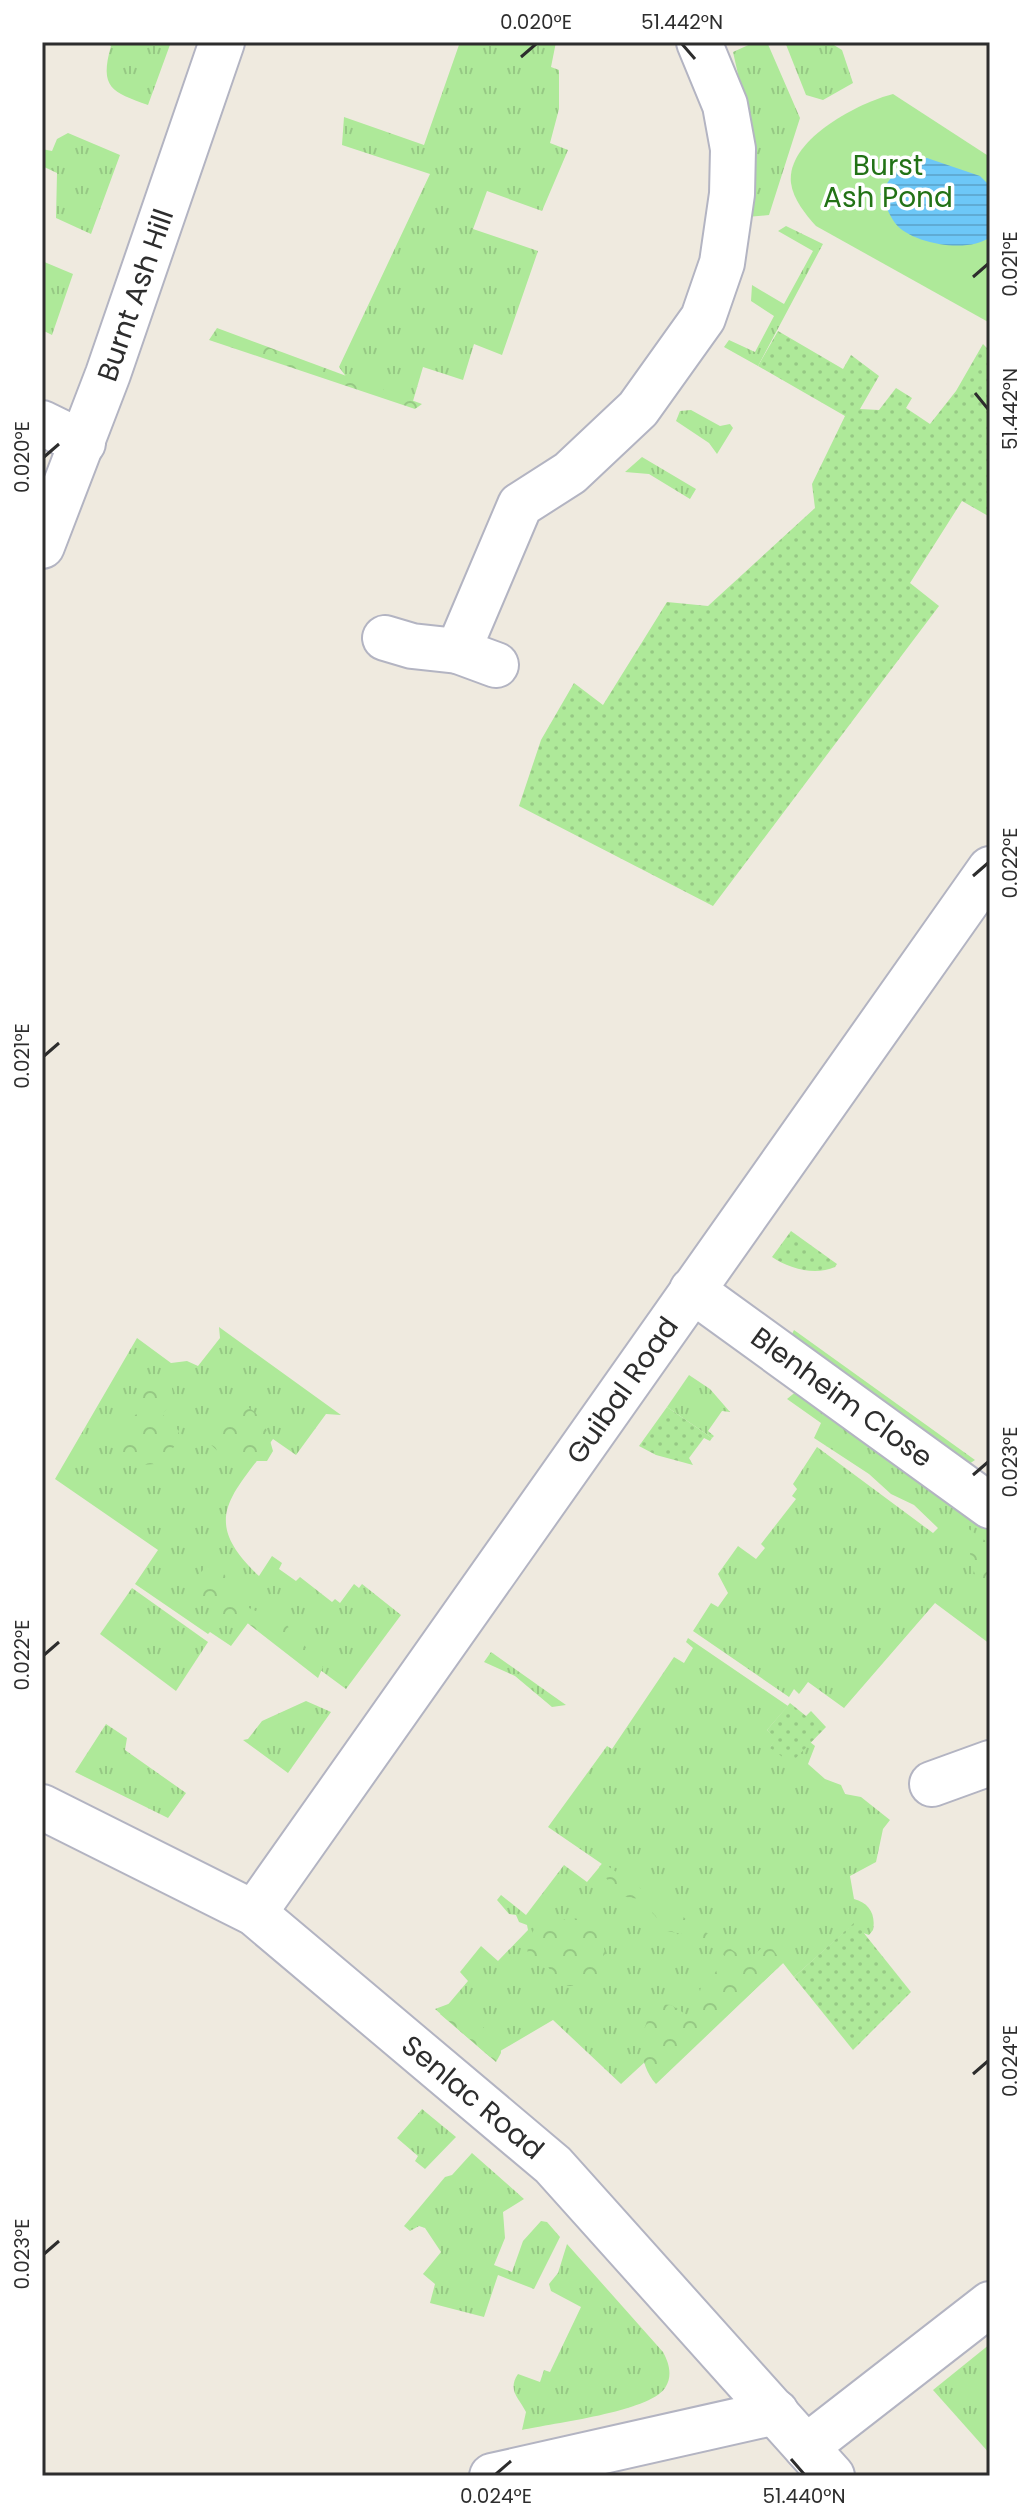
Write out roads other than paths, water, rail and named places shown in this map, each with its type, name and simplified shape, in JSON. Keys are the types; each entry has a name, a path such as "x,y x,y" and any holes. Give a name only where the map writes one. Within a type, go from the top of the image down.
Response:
{"street":[{"name":"Burnt Ash Hill","path":"42,546 83,443 222,42"},
{"path":"385,638 477,658 520,505 570,473 638,409 703,318 722,263 732,194 733,149 725,105 699,42"},
{"path":"42,423 83,443"},
{"name":"Guibal Road","path":"254,1913 990,869"},
{"name":"Blenheim Close","path":"692,1290 990,1506"},
{"path":"932,1784 990,1763"},
{"name":"Senlac Road","path":"42,1807 254,1913 553,2165 819,2461"},
{"path":"819,2461 990,2304"},
{"path":"492,2476 776,2412"}],"water":[{"path":"927,158 980,176 990,186 990,237 969,245 941,244 914,236 895,223 880,194 899,169"}],"park label":[{"name":"Burst Ash Pond","path":"888,181"}]}
